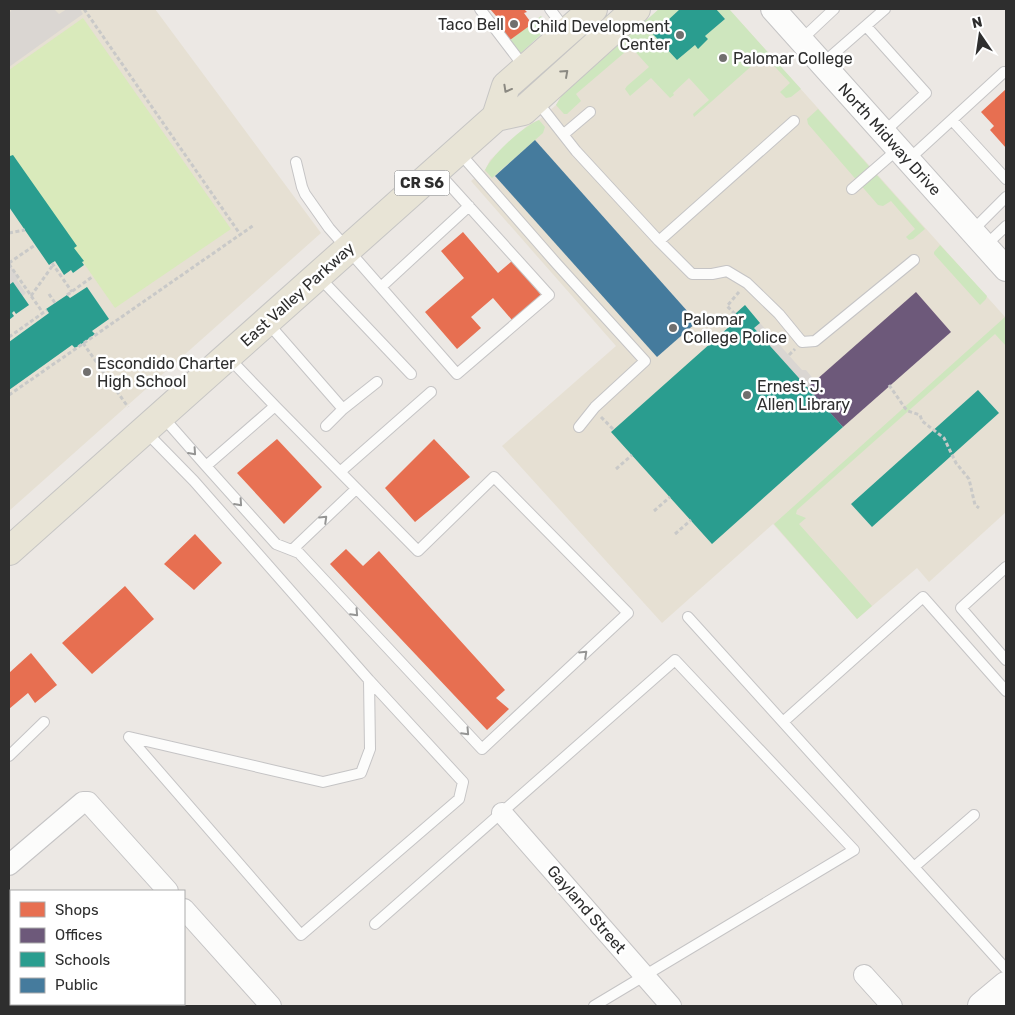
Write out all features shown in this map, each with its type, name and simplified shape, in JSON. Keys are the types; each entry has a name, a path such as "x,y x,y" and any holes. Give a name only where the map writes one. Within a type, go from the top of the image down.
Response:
{"main road":[{"path":"496,117 506,86 593,9"},
{"name":"East Valley Parkway","path":"9,551 496,117 523,110 636,9"},
{"path":"982,1006 1006,986"}],"street":[{"name":"North Midway Drive","path":"773,9 1006,269"},
{"path":"9,865 82,802 88,802 167,890"},
{"name":"Gayland Street","path":"502,813 671,1006"},
{"path":"188,922 271,1006"},
{"path":"864,975 892,1006"}],"lane":[{"path":"480,9 526,69"},
{"path":"550,9 567,32"},
{"path":"801,40 834,9"},
{"path":"822,64 885,9"},
{"path":"866,26 926,92 897,147"},
{"path":"852,188 897,147 952,120 1004,72"},
{"path":"536,99 576,151 692,274 712,274 727,271 747,283 779,314 802,342 815,341 914,260"},
{"path":"564,134 590,112"},
{"path":"952,120 1006,179"},
{"path":"659,241 794,121"},
{"path":"458,150 644,361 595,407 579,427"},
{"path":"296,162 305,194 329,228 458,374 549,295 436,170"},
{"path":"979,238 1006,197"},
{"path":"381,287 469,206"},
{"path":"979,238 1006,226"},
{"path":"318,275 411,374"},
{"path":"266,322 343,409"},
{"path":"153,423 206,466 276,544 299,553 482,749 628,613 494,477 418,551 227,356"},
{"path":"326,426 343,409 377,382"},
{"path":"340,472 431,392"},
{"path":"206,466 275,406"},
{"path":"153,423 194,482 369,680 463,782 459,799 301,935 129,737 324,782 342,778 360,773 370,748 369,680"},
{"path":"292,550 356,489"},
{"path":"1006,567 961,608 1006,660"},
{"path":"782,722 923,597 1006,692"},
{"path":"688,616 1006,970"},
{"path":"375,924 675,660 854,850 594,1006"},
{"path":"9,756 44,722"},
{"path":"914,867 974,815"}],"path":[{"path":"84,9 240,234"},
{"path":"9,395 254,225"},
{"path":"9,233 25,230"},
{"path":"35,245 9,263 43,313"},
{"path":"31,296 53,264 72,292"},
{"path":"67,295 92,277"},
{"path":"735,314 727,306 747,283"},
{"path":"49,294 55,303"},
{"path":"9,337 47,310"},
{"path":"83,343 128,408"},
{"path":"889,385 908,411 920,415 922,420 944,438 956,463 969,478 975,504 979,508"},
{"path":"616,469 632,455"},
{"path":"654,511 670,497"},
{"path":"675,534 691,520"}],"shaded area":[{"name":"Escondido Charter High School","path":"9,9 155,9 321,233 9,511"},
{"path":"12,9 54,9 59,14 67,9 80,9 83,14 9,67 9,14"},
{"path":"659,9 729,9 1006,318 1006,512 929,582 917,568 857,619 773,524 662,623 502,446 616,346 471,181 485,170 490,160 529,124 539,120 556,105 562,95"},
{"path":"9,264 19,278 17,280 26,293 23,296 13,283 9,285"},
{"path":"760,323 802,370 806,370 815,381 807,388 754,328"}],"green space":[{"path":"659,9 680,9 653,34 677,60 695,45 698,48 708,39 705,36 725,19 716,9 729,9 801,89 791,97 786,98 780,92 790,83 764,55 694,117 693,114 709,100 689,78 670,98 651,78 630,96 625,89 649,67 631,47 576,94 581,101 567,114 564,114 556,105 562,95"},
{"path":"541,16 548,28 521,53 510,44 502,28 510,40"},
{"path":"83,18 231,229 115,308 9,156 9,70"},
{"path":"818,109 925,229 913,239 909,240 906,237 915,229 891,201 883,206 878,205 808,124 807,119"},
{"path":"539,120 545,127 543,133 492,178 485,170 489,163 516,135"},
{"path":"940,245 987,296 980,305 934,254"},
{"path":"1005,317 1006,346 995,334 797,510 796,514 806,518 799,524 872,606 857,619 774,524"}],"building: Shops":[{"name":"Taco Bell","path":"490,9 524,9 527,12 524,13 532,24 510,40 493,20 497,17"},
{"path":"1006,89 1006,148 990,130 994,126 981,112"},
{"path":"463,232 498,273 512,261 541,295 512,320 493,298 471,317 481,328 457,349 425,312 464,278 441,251"},
{"path":"277,439 322,487 284,524 237,473"},
{"path":"434,439 470,477 415,522 385,488"},
{"path":"195,534 222,563 194,590 164,564"},
{"path":"346,549 363,566 379,551 505,690 496,698 509,709 487,730 330,564"},
{"path":"125,586 154,619 92,674 62,643"},
{"path":"31,653 57,685 35,703 28,693 9,709 9,673"}],"building: Offices":[{"path":"916,292 951,332 843,427 807,388"}],"building: Schools":[{"name":"Child Development Center","path":"680,9 716,9 725,19 705,36 708,39 698,49 695,45 677,60 653,34"},
{"path":"9,154 10,156 13,155 77,246 74,248 84,261 82,262 84,265 73,273 71,270 64,275 55,261 49,265 9,207"},
{"path":"13,282 29,305 16,314 14,311 12,313 14,316 9,320 9,285"},
{"path":"87,287 109,319 92,331 95,334 83,343 75,348 72,345 9,390 9,342 49,313 46,309 67,295 70,298"},
{"path":"745,305 760,323 754,328 843,427 712,544 611,432 730,326 726,322"},
{"path":"978,390 999,413 872,527 851,504"}],"building: Public":[{"path":"535,140 697,322 657,357 495,176"}],"place":[{"name":"Taco Bell","path":"514,24"},
{"name":"Child Development Center","path":"680,35"},
{"name":"Palomar College","path":"723,58"},
{"name":"Palomar College Police","path":"673,328"},
{"name":"Escondido Charter High School","path":"87,372"},
{"name":"Ernest J. Allen Library","path":"747,395"}]}
